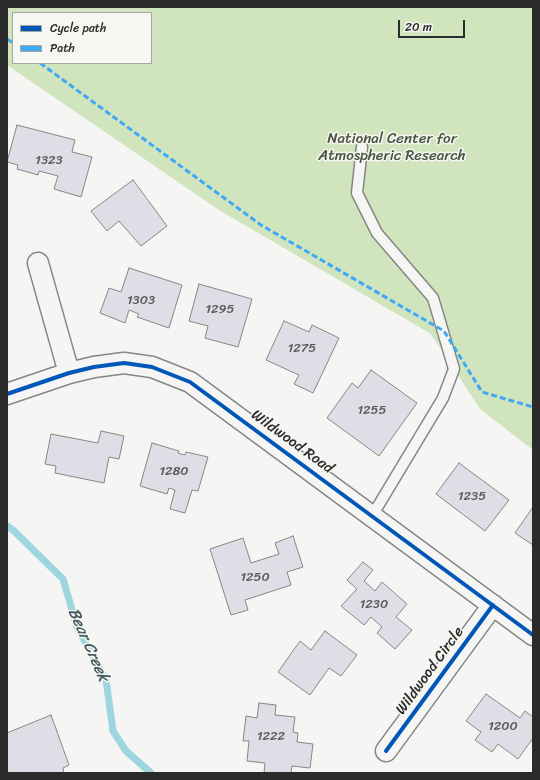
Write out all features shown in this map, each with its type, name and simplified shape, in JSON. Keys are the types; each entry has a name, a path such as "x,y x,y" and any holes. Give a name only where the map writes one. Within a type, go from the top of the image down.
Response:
{"street":[{"path":"38,263 69,373"},
{"name":"Wildwood Road","path":"7,394 69,373 94,367 124,363 152,368 190,382 533,636"},
{"name":"Wildwood Circle","path":"386,751 493,605"}],"lane":[{"path":"362,147 357,193 377,233 433,298 454,369 443,398 372,516"}],"green space":[{"name":"National Center for Atmospheric Research","path":"7,7 533,7 533,450 480,409 431,334 219,210 7,65"}],"building":[{"path":"17,125 75,140 72,152 92,157 81,197 54,189 58,176 39,171 38,175 17,169 18,165 7,162"},
{"path":"133,180 167,226 141,246 119,221 107,231 91,211"},
{"path":"129,268 182,285 169,328 137,317 139,314 129,310 125,323 100,313 109,288 121,292"},
{"path":"199,284 252,299 238,347 205,338 208,326 189,321"},
{"path":"284,321 309,332 312,325 339,338 313,393 294,384 299,375 266,360"},
{"path":"371,370 417,403 379,456 327,418 352,383 358,388"},
{"path":"101,431 124,436 119,459 109,457 104,483 55,473 56,466 45,464 51,434 98,443"},
{"path":"152,443 179,451 178,453 185,455 186,452 208,457 198,491 192,490 185,513 170,509 175,490 169,488 167,494 140,486"},
{"path":"459,463 509,500 485,531 436,494"},
{"path":"533,507 533,545 515,533"},
{"path":"293,536 303,567 287,572 291,585 245,600 248,610 231,615 210,549 243,538 251,563 279,554 275,543"},
{"path":"363,562 373,570 364,581 375,591 382,582 407,604 396,617 412,630 395,649 377,633 382,627 371,617 364,625 341,606 357,589 347,580"},
{"path":"325,631 357,655 341,676 329,668 310,695 278,672 300,641 311,650"},
{"path":"486,694 520,718 525,711 533,717 533,738 518,759 498,744 492,752 475,740 481,732 466,721"},
{"path":"259,703 276,705 275,715 295,717 293,732 298,733 297,742 313,744 310,768 292,766 291,773 264,773 265,763 247,761 249,741 243,741 246,716 257,718"},
{"path":"51,715 69,765 63,768 64,773 7,773 7,733"}],"waterway":[{"name":"Bear Creek","path":"7,526 13,530 63,579 77,627 106,680 113,731 126,751 151,773"}],"marked path":[{"path":"7,39 12,42"},
{"path":"41,64 261,225 444,331 482,392 533,407"}],"cycle path":[{"path":"7,394 69,373 94,367 124,363 152,367 190,382 533,635"},
{"path":"386,751 493,605"}]}
